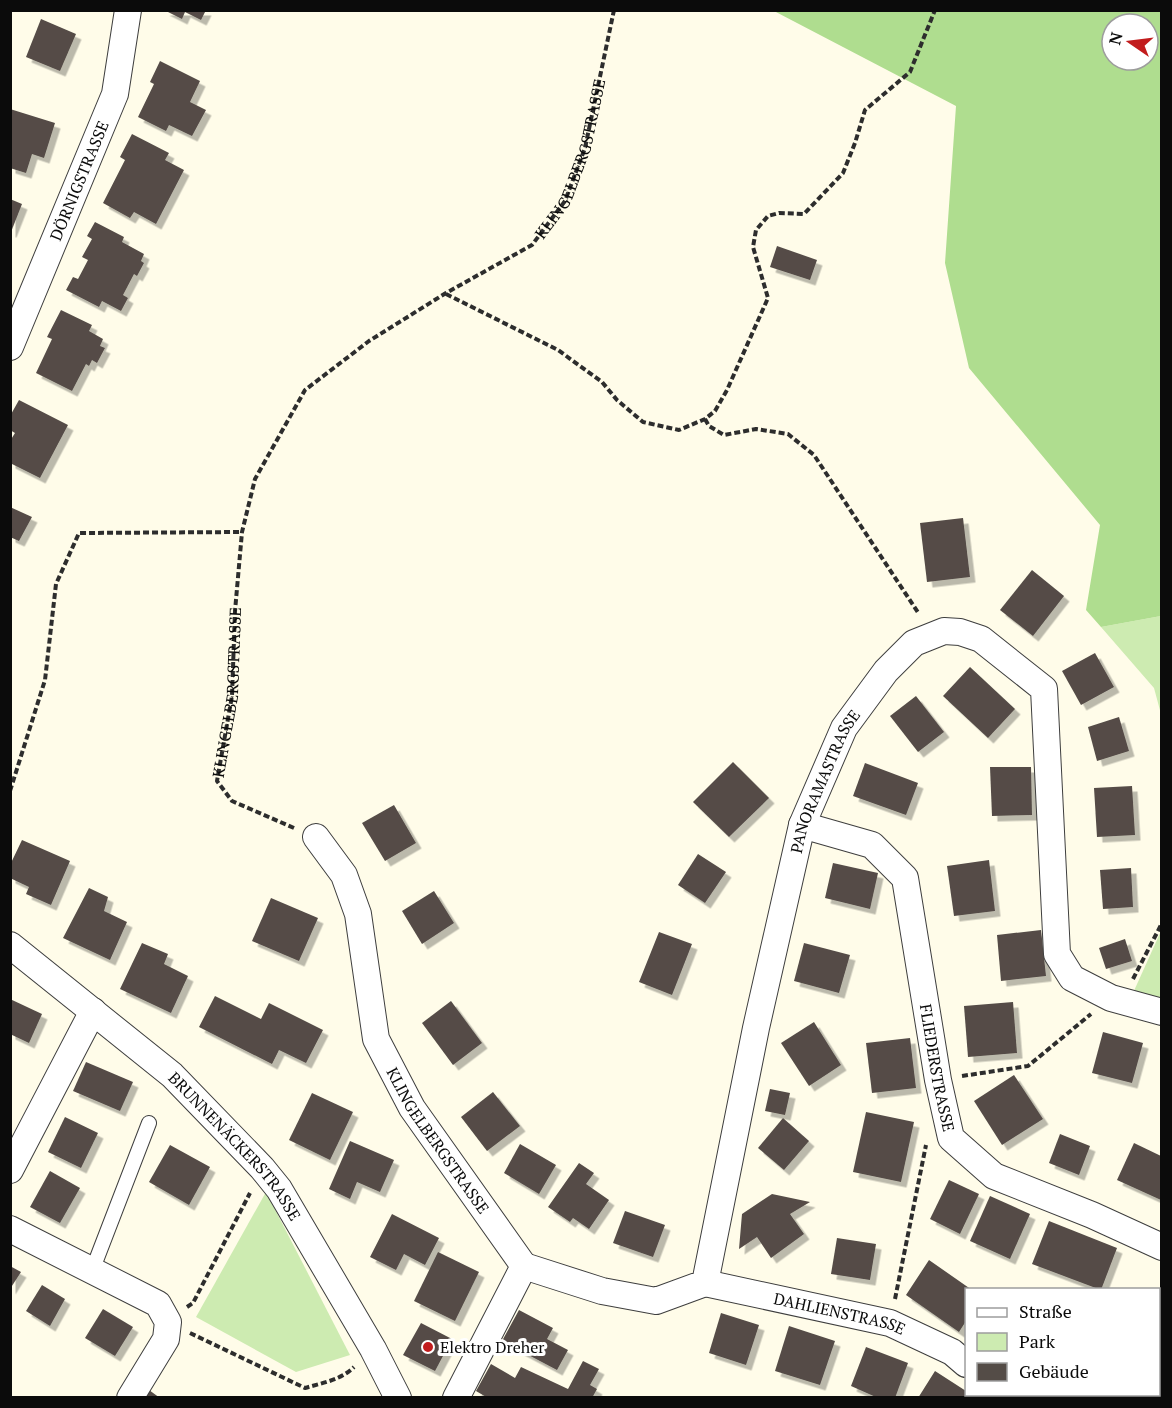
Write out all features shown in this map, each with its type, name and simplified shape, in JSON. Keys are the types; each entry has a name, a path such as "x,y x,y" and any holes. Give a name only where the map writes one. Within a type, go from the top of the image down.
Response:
{"street":[{"name":"DÖRNIGSTRASSE","path":"10,347 115,94 128,10"},
{"name":"PANORAMASTRASSE","path":"705,1283 756,1028 802,825 844,728 886,671 914,643 944,631 960,632 981,639 1044,689 1057,954 1072,978 1111,998 1161,1012"},
{"name":"FLIEDERSTRASSE","path":"802,825 872,845 905,878 938,1080 951,1138 994,1176 1092,1215 1161,1247"},
{"name":"KLINGELBERGSTRASSE","path":"316,837 344,875 358,914 376,1039 412,1108 524,1266"},
{"name":"BRUNNENÄCKERSTRASSE","path":"10,945 172,1075 262,1168 279,1189 374,1349 398,1398"},
{"path":"10,1170 93,1011"},
{"path":"10,1229 158,1304 168,1322 166,1339 130,1398"},
{"path":"456,1398 524,1266 602,1291 656,1301 705,1283"},
{"name":"DAHLIENSTRASSE","path":"705,1283 890,1323 952,1352 965,1363"}],"lane":[{"path":"92,1271 149,1123"}],"path":[{"name":"KLINGELBERGSTRASSE","path":"316,837 232,801 217,781 232,696 235,611 242,532 255,479 305,390 369,341 446,293 532,245 565,201 585,148 614,10"},
{"path":"446,293 558,350 602,382 617,400 643,422 680,430 705,419 715,411 727,390 768,298 753,247 756,230 768,216 779,213 804,214 843,173 865,110 910,72 936,10"},
{"path":"705,419 710,426 724,435 756,429 788,434 814,455 916,612"},
{"path":"10,791 13,788 45,680 56,584 79,533 242,532"},
{"path":"938,1080 1028,1066 1111,998 1127,989 1161,923"},
{"path":"890,1323 927,1142"},
{"path":"262,1168 193,1303 168,1322 305,1388 348,1373 374,1349"}],"green space":[{"path":"774,11 1161,11 1161,616 1101,627 1086,610 1100,525 969,368 945,263 956,106"},
{"path":"1161,616 1161,714 1154,688 1101,627"},
{"path":"1161,931 1161,1001 1133,993"},
{"path":"266,1192 350,1355 296,1372 196,1317"}],"building":[{"path":"164,10 206,10 201,20 185,12 182,19"},
{"path":"41,19 76,34 60,71 26,57"},
{"path":"160,61 200,81 190,102 206,110 192,136 169,125 166,131 138,117 154,84 150,82"},
{"path":"10,109 55,123 44,158 32,154 26,173 10,168"},
{"path":"132,134 169,153 165,160 184,170 156,224 134,212 130,218 103,203 125,160 120,157"},
{"path":"10,199 22,204 11,232 10,232"},
{"path":"95,222 124,237 122,242 144,254 141,261 144,263 137,276 134,274 123,295 128,298 121,311 102,301 99,307 66,290 73,277 78,279 88,260 82,257 92,239 87,236"},
{"path":"777,246 817,260 810,280 770,267"},
{"path":"61,310 92,325 89,331 103,339 100,346 105,348 97,363 92,360 89,366 86,364 72,391 36,373 52,339 47,337"},
{"path":"19,400 68,425 40,478 10,463 10,441 15,433 10,430 10,416"},
{"path":"10,507 32,517 19,541 10,537"},
{"path":"963,518 970,577 927,582 920,523"},
{"path":"1032,570 1064,596 1033,636 1000,610"},
{"path":"1095,653 1114,687 1081,705 1062,671"},
{"path":"970,667 1015,709 988,738 943,696"},
{"path":"916,696 944,732 918,752 890,716"},
{"path":"1119,717 1129,751 1097,761 1088,727"},
{"path":"733,762 769,798 729,837 693,802"},
{"path":"865,763 918,783 906,815 853,796"},
{"path":"990,767 1031,767 1032,815 992,816"},
{"path":"1132,786 1135,835 1097,837 1094,788"},
{"path":"394,805 416,843 385,861 362,823"},
{"path":"22,840 70,861 51,905 26,894 29,887 10,878 10,865"},
{"path":"698,854 726,872 705,903 678,885"},
{"path":"989,860 995,911 954,916 947,866"},
{"path":"833,863 878,873 870,909 825,898"},
{"path":"1131,868 1133,907 1103,909 1100,870"},
{"path":"89,888 108,897 104,911 127,922 110,960 63,938"},
{"path":"434,891 454,923 422,944 402,911"},
{"path":"271,898 318,918 299,961 252,941"},
{"path":"1041,930 1046,976 1001,981 997,935"},
{"path":"659,932 692,944 672,995 639,982"},
{"path":"1125,939 1132,961 1106,969 1099,948"},
{"path":"142,943 168,954 164,964 188,976 171,1013 120,989"},
{"path":"804,943 850,955 839,993 794,981"},
{"path":"215,996 261,1019 269,1003 323,1030 306,1063 279,1050 272,1064 199,1027"},
{"path":"10,999 42,1014 29,1043 10,1034"},
{"path":"451,1001 482,1043 453,1065 422,1023"},
{"path":"1013,1002 1017,1053 968,1057 964,1006"},
{"path":"814,1022 841,1065 809,1086 781,1043"},
{"path":"1103,1032 1143,1043 1132,1083 1092,1073"},
{"path":"910,1038 916,1088 872,1093 866,1043"},
{"path":"86,1062 133,1082 120,1111 73,1091"},
{"path":"1014,1075 1043,1119 1002,1145 974,1101"},
{"path":"770,1089 790,1093 785,1115 765,1111"},
{"path":"493,1092 520,1126 487,1151 461,1117"},
{"path":"312,1093 353,1112 330,1160 289,1140"},
{"path":"866,1112 914,1122 901,1182 853,1172"},
{"path":"65,1117 98,1133 81,1168 48,1152"},
{"path":"783,1118 809,1141 784,1170 758,1148"},
{"path":"1060,1134 1090,1146 1079,1175 1049,1163"},
{"path":"350,1141 394,1160 380,1192 357,1182 350,1199 329,1189"},
{"path":"1134,1143 1161,1156 1161,1200 1117,1180"},
{"path":"520,1144 556,1165 539,1194 504,1173"},
{"path":"170,1145 210,1167 189,1205 149,1182"},
{"path":"579,1163 594,1173 586,1184 609,1200 589,1229 573,1218 570,1222 548,1207"},
{"path":"50,1171 80,1188 60,1223 30,1207"},
{"path":"949,1180 979,1194 960,1234 930,1219"},
{"path":"772,1194 810,1202 790,1214 804,1234 771,1258 757,1237 739,1249 742,1214"},
{"path":"990,1196 1030,1214 1010,1259 970,1241"},
{"path":"625,1211 665,1225 653,1257 613,1243"},
{"path":"392,1214 439,1238 425,1265 404,1254 396,1270 370,1257"},
{"path":"1049,1221 1117,1248 1102,1288 1096,1288 1032,1264"},
{"path":"837,1238 876,1244 870,1280 831,1274"},
{"path":"438,1252 479,1272 455,1321 414,1301"},
{"path":"929,1260 969,1288 965,1288 965,1323 959,1332 906,1295"},
{"path":"10,1266 21,1272 10,1289"},
{"path":"42,1285 65,1299 50,1326 26,1311"},
{"path":"103,1309 133,1327 115,1356 85,1338"},
{"path":"519,1310 553,1328 547,1339 568,1350 557,1370 502,1341"},
{"path":"721,1313 759,1325 746,1365 709,1353"},
{"name":"Elektro Dreher","path":"421,1323 452,1339 435,1371 403,1355"},
{"path":"789,1326 835,1341 820,1385 775,1371"},
{"path":"866,1347 908,1363 895,1398 878,1398 851,1386"},
{"path":"583,1361 599,1369 590,1385 597,1389 592,1398 488,1398 476,1391 491,1364 515,1378 521,1367 568,1389"},
{"path":"935,1371 965,1390 965,1396 976,1398 918,1398"},
{"path":"149,1390 160,1398 145,1398"},
{"path":"1092,1396 1094,1398 1072,1398"}],"place":[{"name":"Elektro Dreher","path":"428,1347"}]}
